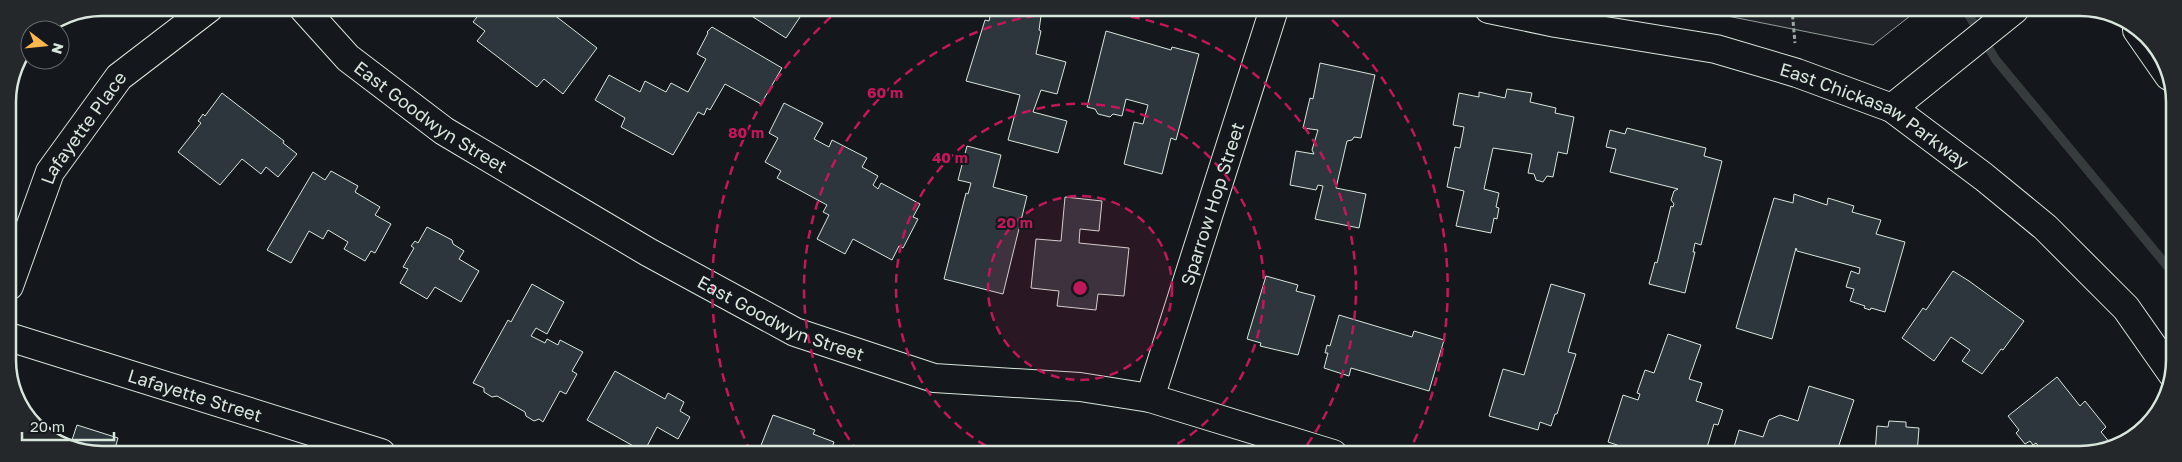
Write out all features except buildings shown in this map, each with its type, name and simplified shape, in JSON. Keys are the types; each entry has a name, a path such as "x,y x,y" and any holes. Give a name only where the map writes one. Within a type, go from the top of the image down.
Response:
{"street":[{"name":"Lafayette Place","path":"16,267 50,172 119,77 199,16"},
{"name":"East Goodwyn Street","path":"310,16 348,58 444,131 648,252 795,332 934,378 1080,387 1150,398 1307,446"},
{"name":"Sparrow Hop Street","path":"1150,398 1271,16"},
{"name":"East Chickasaw Parkway","path":"1522,16 1716,49 1797,73 1892,108 1984,177 2045,227 2126,308 2165,364"},
{"path":"1892,108 2006,16"},
{"name":"Lafayette Street","path":"16,339 359,446"}],"shaded area":[{"path":"1727,16 1910,16 1873,45"}],"waterway":[{"path":"1969,16 1996,60 2166,265"}]}
